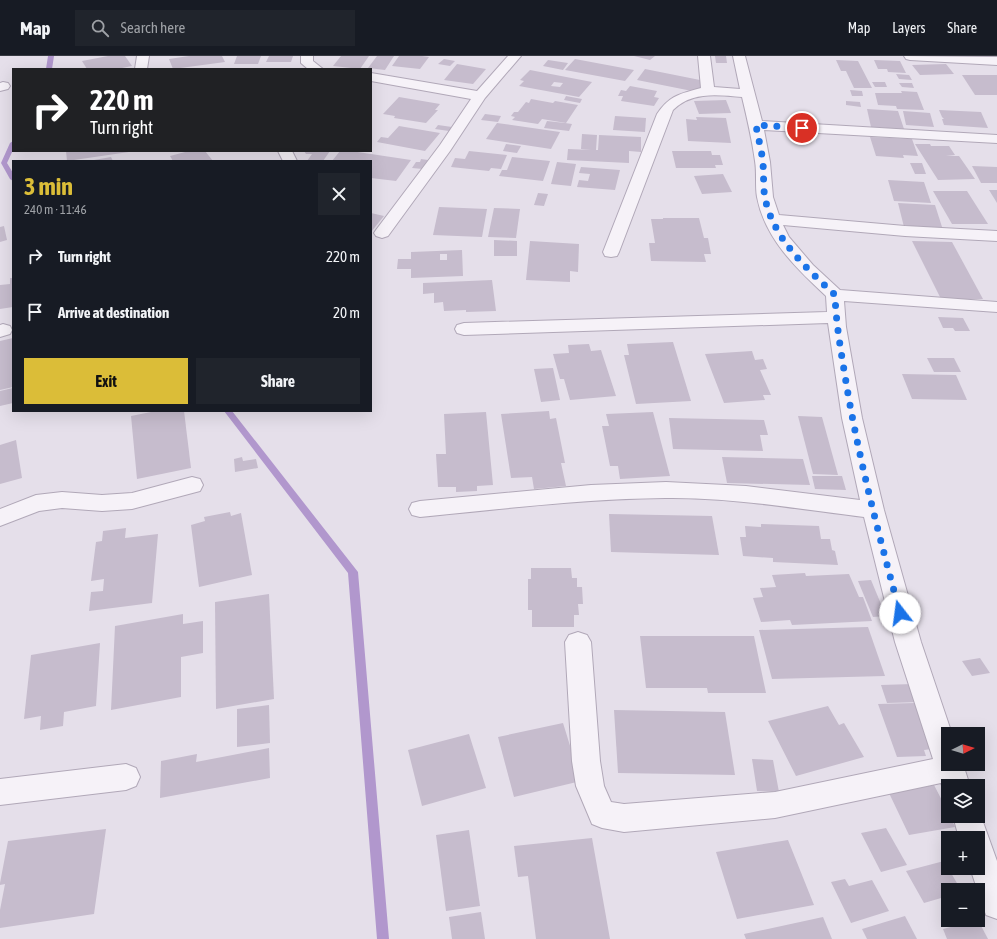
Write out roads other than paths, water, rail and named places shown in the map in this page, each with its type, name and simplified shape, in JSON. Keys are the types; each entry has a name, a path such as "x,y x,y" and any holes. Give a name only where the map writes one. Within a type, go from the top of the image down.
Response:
{"street":[{"path":"141,68 143,56"},
{"path":"307,56 307,63 314,68"},
{"path":"382,233 445,148 480,96 515,56"},
{"path":"704,56 708,90"},
{"path":"739,56 756,125 763,162 765,197 772,219 782,239 807,269 835,295 997,307"},
{"path":"910,56 997,61"},
{"path":"372,77 480,96"},
{"path":"611,252 664,114 670,104 678,98 708,90 748,94"},
{"path":"756,125 997,139"},
{"path":"772,219 913,232 997,236"},
{"path":"835,295 836,317 852,418 873,510 908,642 941,740"},
{"path":"464,328 836,317"},
{"path":"0,518 36,503 62,500 102,503 132,501 192,485"},
{"path":"420,509 591,493 666,490 746,494 873,510"},
{"path":"578,642 586,761 590,786 602,814 624,818 775,806 946,771"},
{"path":"0,792 126,777"},
{"path":"985,869 997,904"}],"waterway":[{"path":"49,68 51,56"},
{"path":"12,145 4,163 12,177"},
{"path":"229,412 353,572 383,939"}]}
